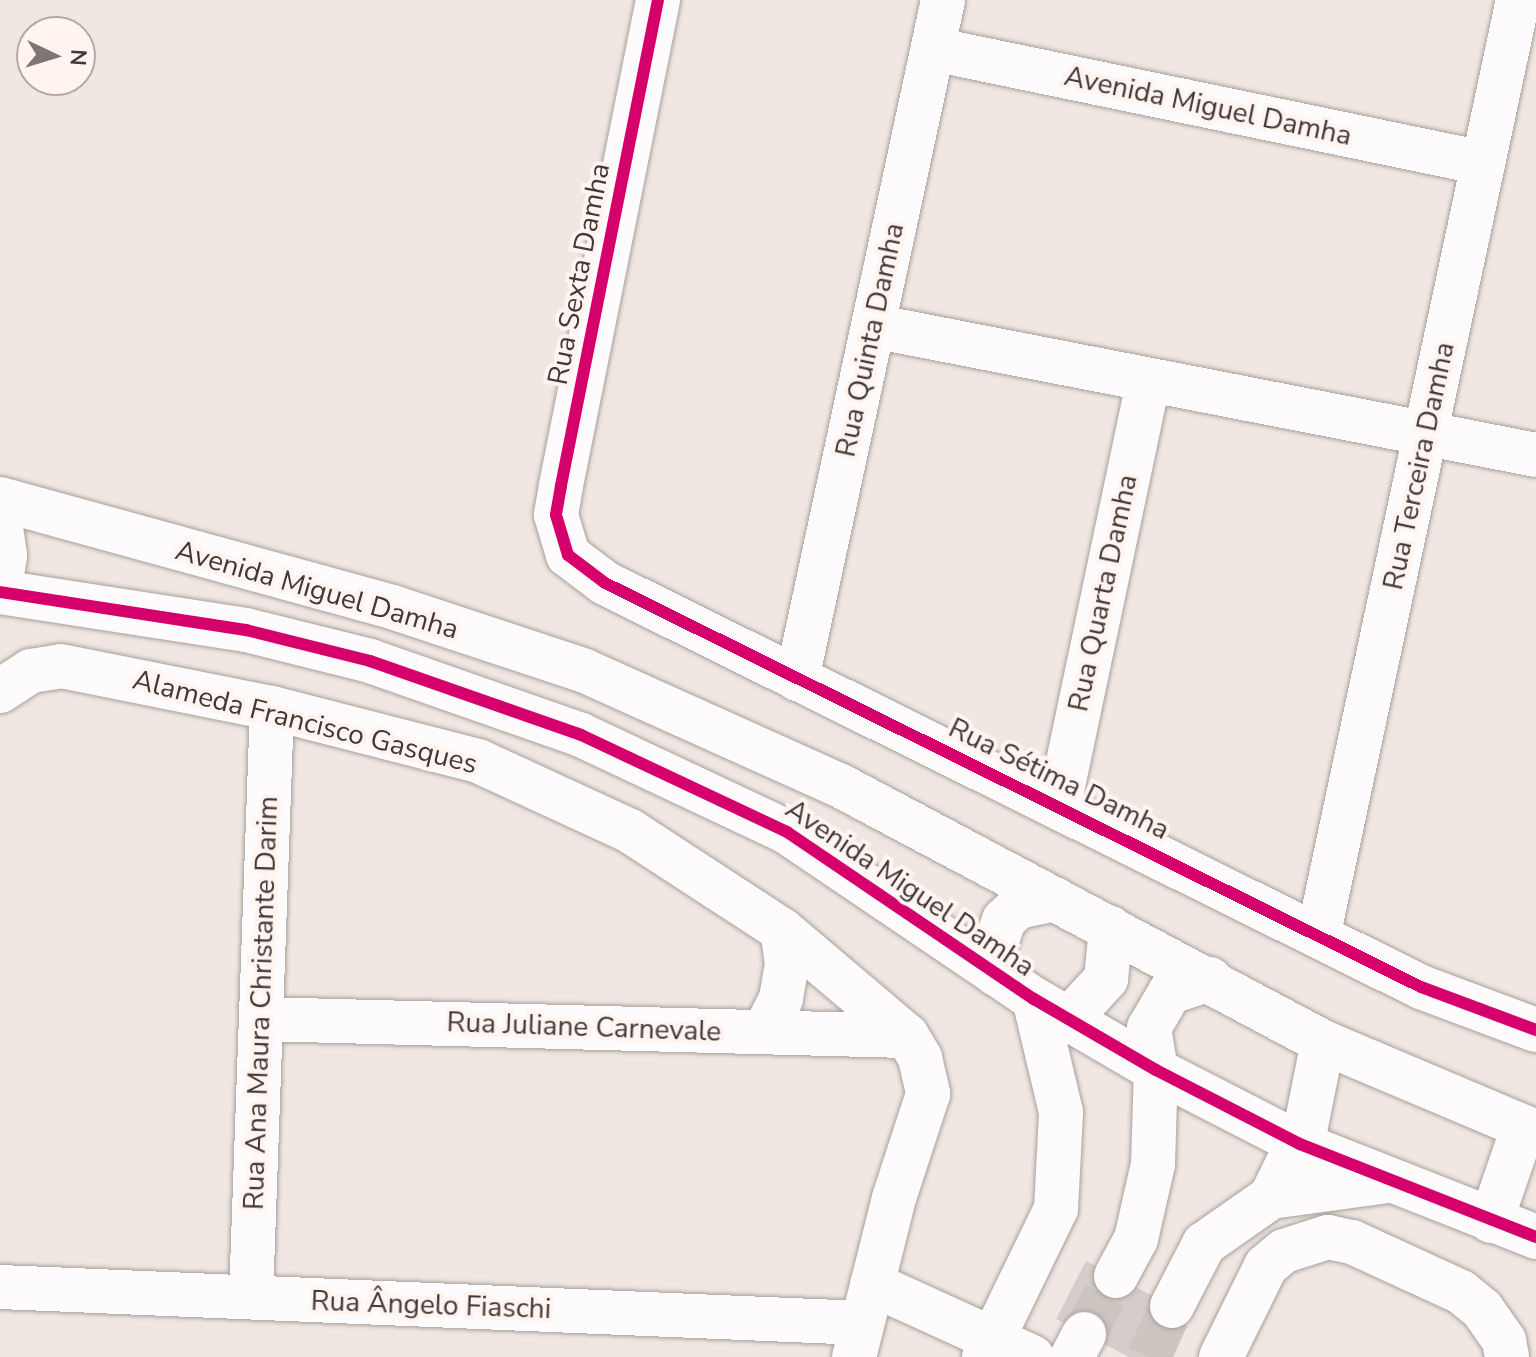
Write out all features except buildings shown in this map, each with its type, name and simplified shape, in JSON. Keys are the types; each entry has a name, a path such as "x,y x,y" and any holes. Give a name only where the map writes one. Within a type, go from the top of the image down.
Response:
{"street":[{"name":"Rua Sexta Damha","path":"568,555 559,536 558,500 658,0"},
{"name":"Rua Quinta Damha","path":"797,679 943,0"},
{"name":"Rua Terceira Damha","path":"1319,932 1518,0"},
{"name":"Avenida Miguel Damha","path":"933,49 1483,163"},
{"path":"873,326 1425,436 1536,455"},
{"name":"Rua Quarta Damha","path":"1059,805 1148,381"},
{"name":"Avenida Miguel Damha","path":"0,499 392,607 585,671 839,785 1210,979 1323,1042 1530,1130"},
{"path":"0,520 5,556 0,590"},
{"name":"Rua Sétima Damha","path":"568,555 605,583 1319,932 1421,987 1536,1030"},
{"name":"Avenida Miguel Damha","path":"0,590 246,630 370,661 581,735 787,832 996,974 1156,1070 1300,1144 1536,1237"},
{"name":"Alameda Francisco Gasques","path":"4,687 31,671 61,666 272,708 478,761 630,831 782,930 907,1036"},
{"name":"Rua Ana Maura Christante Darim","path":"251,1297 272,708"},
{"path":"996,974 992,955 1004,920 1018,907 1055,899"},
{"path":"907,1036 920,1058 928,1094 862,1334 1003,1351 1056,1209 1062,1157 1052,1008 1106,979 1111,928"},
{"path":"764,1032 785,976 782,930"},
{"path":"1192,1262 1126,1258 1153,1164 1156,1070 1149,1049 1156,1008 1189,982 1210,979"},
{"name":"Rua Juliane Carnevale","path":"261,1019 907,1036"},
{"path":"1172,1306 1192,1262 1204,1244 1271,1197 1300,1144 1323,1042"},
{"path":"1491,1221 1530,1130"},
{"path":"1271,1197 1391,1181"},
{"path":"1221,1357 1266,1266 1284,1251 1328,1237 1352,1242 1461,1292 1482,1309 1504,1341 1507,1357"},
{"name":"Rua Ângelo Fiaschi","path":"0,1287 251,1297 862,1334"}],"tunnel":[{"path":"1084,1334 1116,1276"},
{"path":"1149,1357 1172,1306"}],"cycle path":[{"path":"658,0 556,515 568,555 605,583 1421,987 1536,1030"},
{"path":"0,592 246,630 370,661 581,735 787,832 1034,999 1156,1070 1300,1144 1536,1237"}]}
